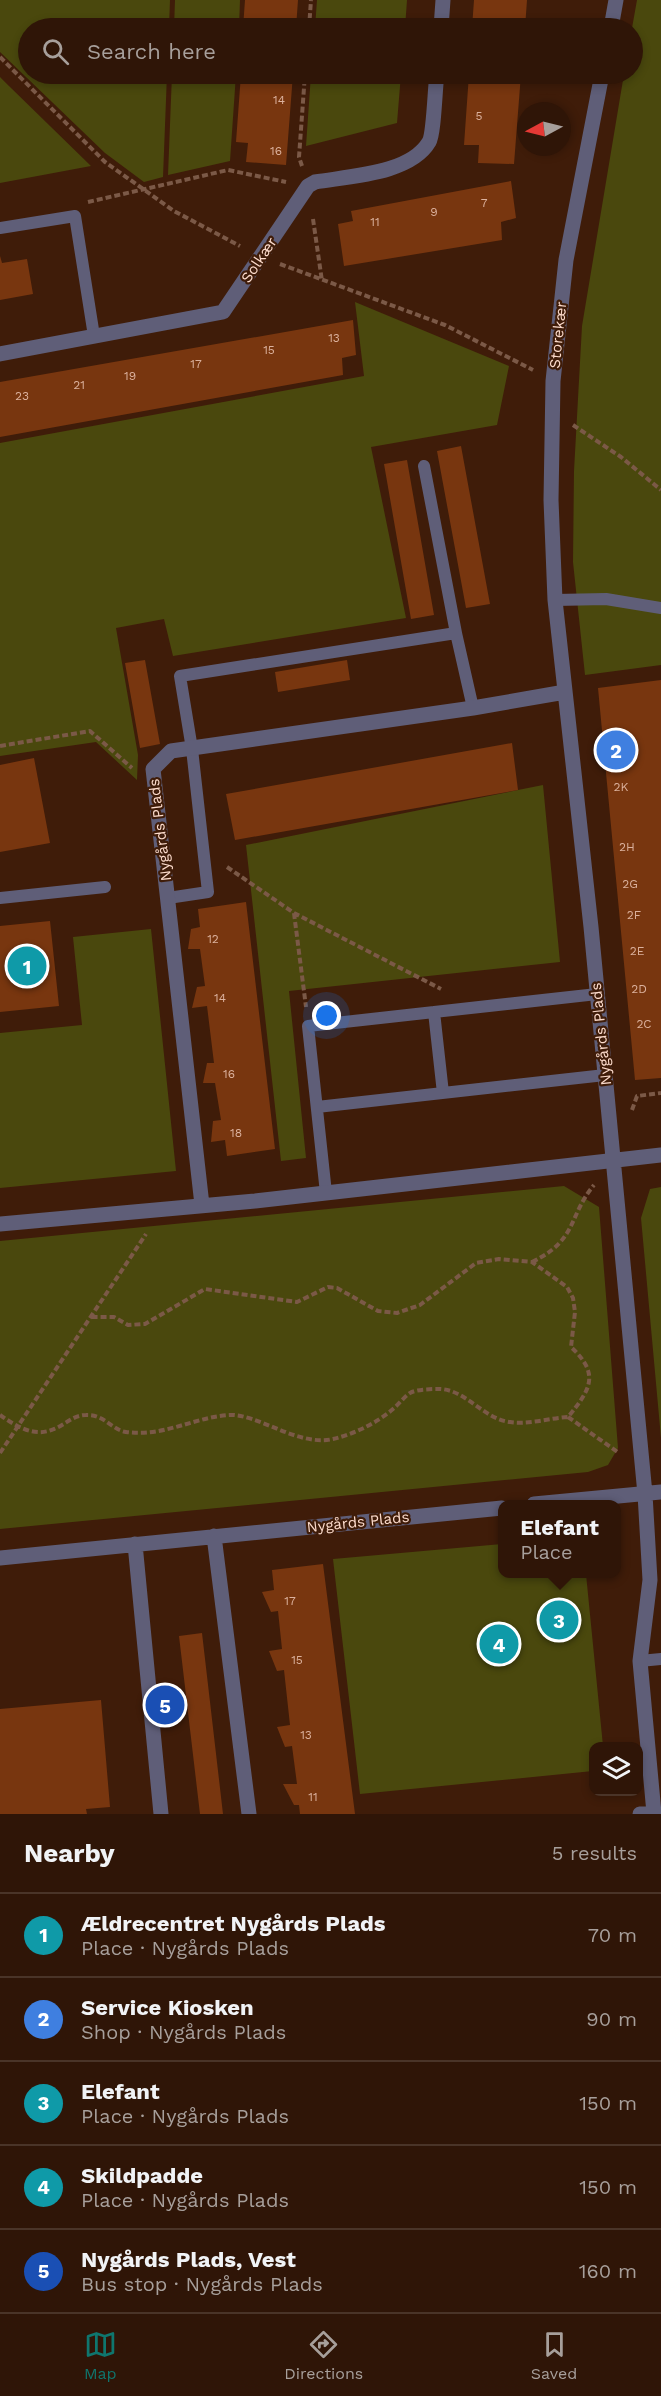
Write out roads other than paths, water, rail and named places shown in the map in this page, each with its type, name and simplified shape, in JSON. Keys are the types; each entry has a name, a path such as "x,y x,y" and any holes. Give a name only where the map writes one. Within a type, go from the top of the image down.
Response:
{"street":[{"path":"442,18 443,0"},
{"path":"613,18 616,0"},
{"name":"Solkær","path":"0,354 223,312 308,186 315,182 402,166 416,157 430,141 435,84"},
{"name":"Storekær","path":"555,600 550,449 553,381 566,260 600,84"},
{"name":"Nygårds Plads","path":"555,600 642,1452 653,1493 656,1580 640,1661 647,1813"},
{"name":"Nygårds Plads","path":"202,1205 153,769 171,752 192,748 473,708 565,692"},
{"path":"0,1224 326,1193 661,1155"},
{"path":"577,1500 653,1493"},
{"name":"Nygårds Plads","path":"0,1558 498,1508"},
{"path":"214,1536 249,1814"},
{"path":"135,1544 161,1814"}],"lane":[{"path":"0,228 75,216 94,336"},
{"path":"424,466 473,708"},
{"path":"555,600 606,599 661,608"},
{"path":"168,898 208,892 192,748 180,676 456,633"},
{"path":"0,898 105,887"},
{"path":"326,1193 308,1026 597,994"},
{"path":"434,1012 443,1093"},
{"path":"317,1107 605,1075"},
{"path":"640,1661 661,1659"}],"place":[{"name":"Service Kiosken","path":"616,750"},
{"name":"Ældrecentret Nygårds Plads","path":"27,966"},
{"name":"Elefant","path":"559,1620"},
{"name":"Skildpadde","path":"499,1644"},
{"name":"Nygårds Plads, Vest","path":"165,1705"}]}
